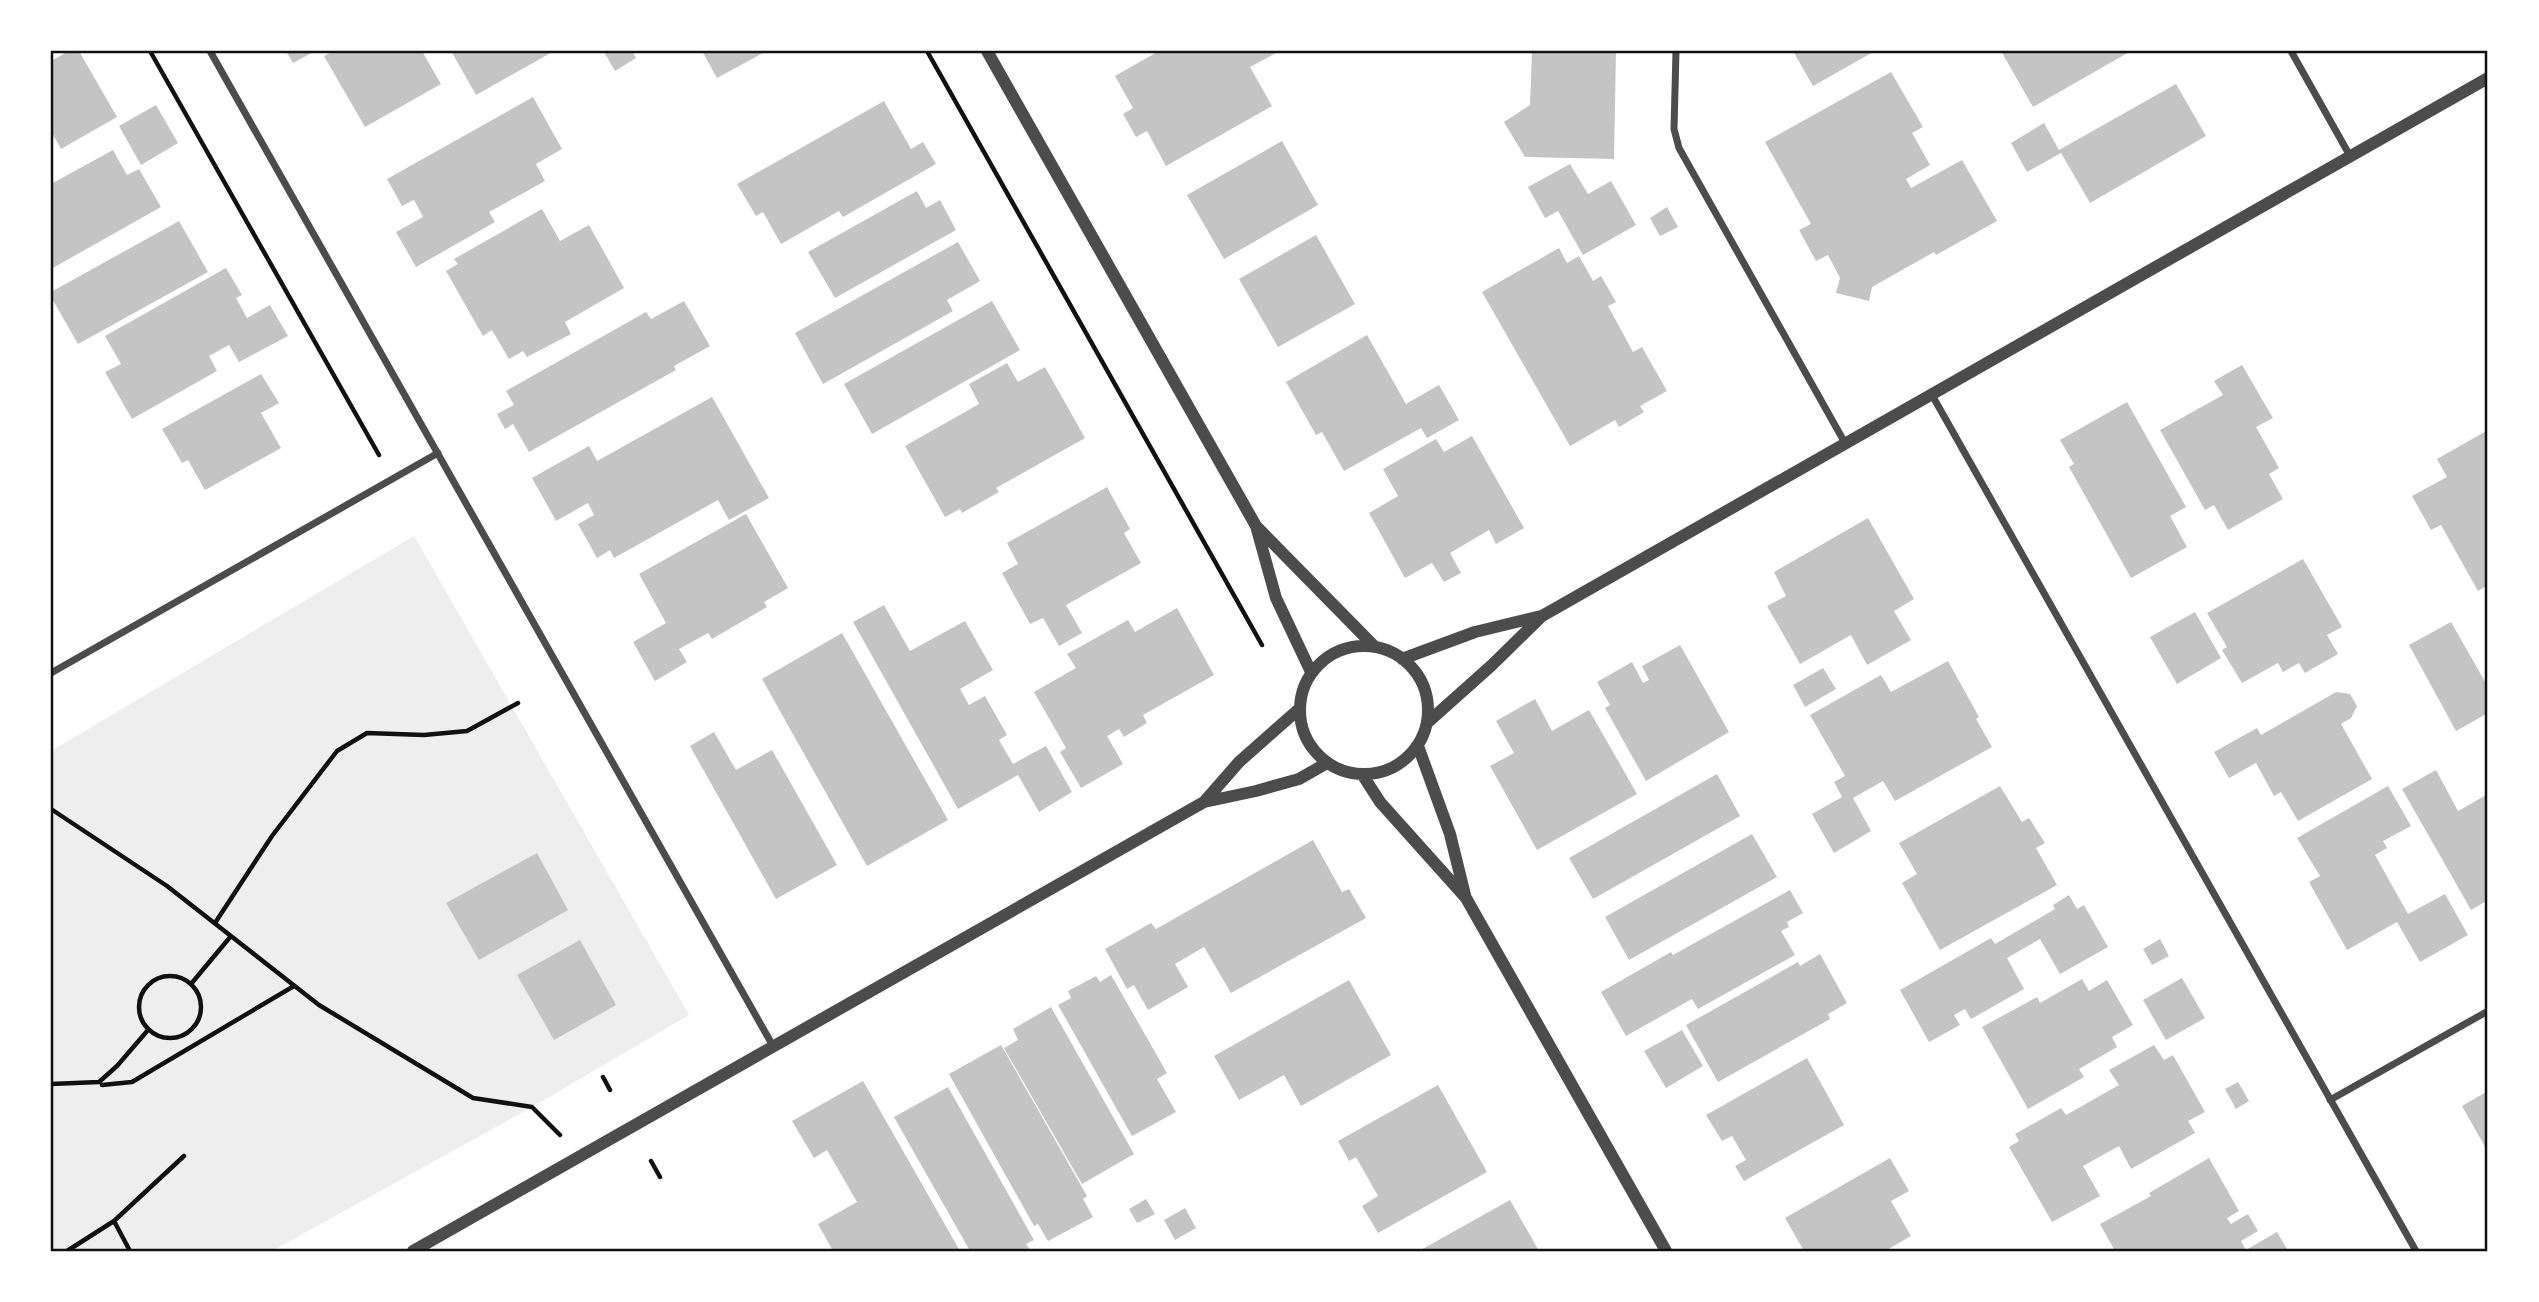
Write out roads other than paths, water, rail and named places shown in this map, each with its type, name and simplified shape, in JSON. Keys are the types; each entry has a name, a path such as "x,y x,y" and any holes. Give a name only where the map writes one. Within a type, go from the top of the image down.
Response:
{"street":[{"path":"210,51 774,1046"},
{"path":"987,51 1256,526 1276,598 1311,672"},
{"path":"1676,51 1674,130 1679,148 1845,443"},
{"path":"2291,51 2350,156"},
{"path":"1427,723 1542,616 2488,78"},
{"path":"1932,395 2416,1251"},
{"path":"51,673 438,453"},
{"path":"1256,526 1374,646 1402,659 1415,672 1424,688 1428,705 1427,723 1418,746 1403,762 1383,772 1362,774 1343,771 1327,763 1312,748 1303,729 1299,709 1303,690 1311,672 1324,660 1339,651 1356,646 1374,646"},
{"path":"1402,659 1475,632 1542,616"},
{"path":"1204,802 1240,762 1299,709"},
{"path":"1418,746 1450,834 1466,898"},
{"path":"413,1251 1204,802 1299,779 1327,763"},
{"path":"1362,774 1380,802 1466,898 1666,1251"},
{"path":"2330,1100 2488,1011"}]}
